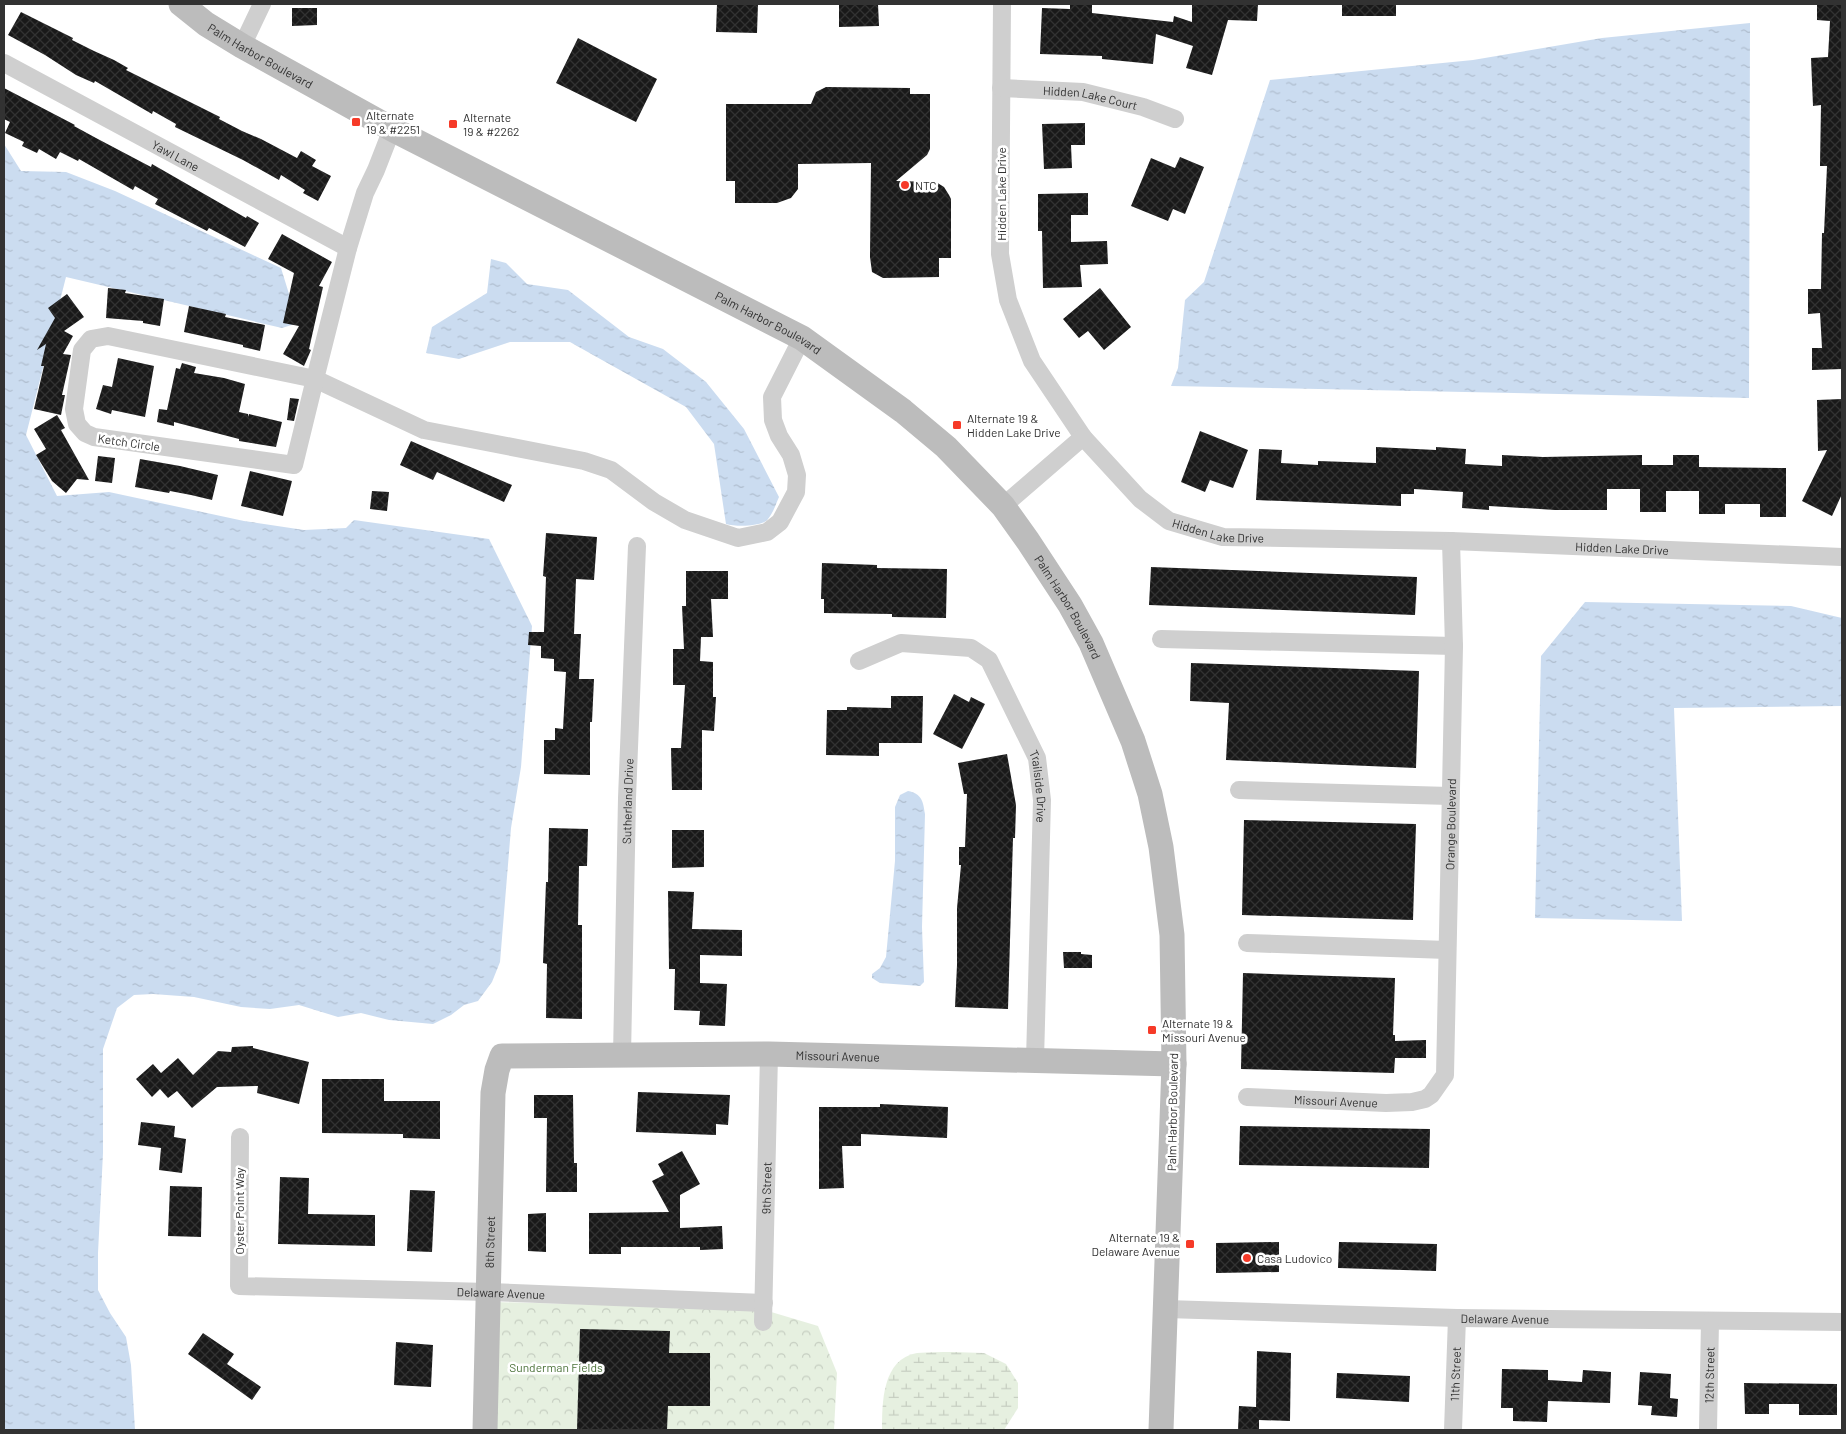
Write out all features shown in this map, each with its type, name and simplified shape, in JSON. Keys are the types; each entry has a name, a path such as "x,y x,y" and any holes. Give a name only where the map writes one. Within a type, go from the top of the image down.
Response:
{"main road":[{"name":"Palm Harbor Boulevard","path":"181,4 206,24 242,46 392,129 802,338 903,411 939,441 1003,506 1028,540 1070,605 1090,643 1133,741 1150,794 1161,847 1172,935 1174,1064 1161,1430"},
{"name":"Missouri Avenue","path":"502,1056 770,1054 1174,1064"},
{"name":"8th Street","path":"485,1430 493,1093 496,1070 502,1056"}],"street":[{"path":"242,46 262,4"},
{"name":"Hidden Lake Drive","path":"1002,4 1000,254 1008,300 1032,361 1083,437 1140,499 1169,521 1223,537 1451,541 1842,557"},
{"name":"Yawl Lane","path":"4,63 348,248"},
{"name":"Hidden Lake Court","path":"1001,88 1083,92 1143,107 1176,119"},
{"name":"Ketch Circle","path":"315,379 108,336 92,339 82,350 74,409 77,424 85,433 94,437 294,465 348,248 365,193 392,129"},
{"path":"315,379 424,430 584,461 611,470 654,502 685,520 738,538 767,532 780,522 796,492 797,475 791,456 779,436 773,420 772,397 802,338"},
{"path":"1003,506 1083,437"},
{"name":"Orange Boulevard","path":"1425,1099 1431,1095 1445,1075 1454,646 1451,541"},
{"name":"Sutherland Drive","path":"622,1056 627,798 637,546"},
{"path":"1161,639 1454,646"},
{"name":"Trailside Drive","path":"859,661 901,643 971,648 989,660 1037,758 1042,800 1036,1060"},
{"path":"1239,790 1450,796"},
{"path":"1247,943 1447,950"},
{"name":"9th Street","path":"763,1322 770,1054"},
{"name":"Missouri Avenue","path":"1247,1097 1386,1103 1412,1102 1425,1099"},
{"name":"Oyster Point Way","path":"239,1286 240,1137"},
{"name":"Delaware Avenue","path":"239,1286 489,1292 764,1303"},
{"name":"Delaware Avenue","path":"1166,1309 1457,1318 1842,1322"},
{"name":"11th Street","path":"1453,1430 1457,1318"},
{"name":"12th Street","path":"1708,1430 1710,1321"}],"green space":[{"name":"Sunderman Fields","path":"495,1302 761,1309 818,1326 837,1373 834,1430 490,1430"},
{"path":"917,1353 984,1353 1006,1364 1018,1383 1018,1408 1004,1430 882,1430 886,1384 897,1364 905,1357"}],"water":[{"path":"1750,23 1749,398 1171,386 1178,368 1185,300 1204,282 1270,80 1473,60 1602,38"},
{"path":"4,144 21,171 66,172 115,191 281,268 298,323 282,328 66,277 26,435 57,496 109,492 244,521 304,530 346,528 354,520 489,539 532,626 521,767 511,828 500,962 492,982 478,1001 464,1005 451,1015 433,1024 389,1020 361,1013 338,1017 299,1005 270,1009 241,1007 194,997 153,994 134,995 117,1008 103,1049 103,1153 98,1290 126,1337 131,1365 135,1430 4,1430"},
{"path":"491,259 506,263 527,284 568,290 629,337 663,349 706,382 744,429 779,497 768,519 755,525 736,526 726,524 714,444 686,407 570,342 510,342 459,359 426,353 432,327 487,293"},
{"path":"1585,602 1791,606 1842,618 1842,706 1674,708 1682,921 1535,918 1541,656"},
{"path":"908,791 919,796 925,814 922,927 924,982 920,986 880,983 872,978 872,974 880,968 886,957 895,861 895,807 900,795"}],"building":[{"path":"717,4 758,4 757,33 716,32"},
{"path":"839,4 878,4 879,26 839,27"},
{"path":"1070,4 1092,4 1092,13 1173,22 1174,16 1192,22 1192,4 1258,4 1257,21 1228,20 1212,75 1186,68 1193,46 1156,34 1153,64 1102,59 1102,56 1040,54 1042,8 1070,9"},
{"path":"1342,4 1396,4 1396,16 1342,16"},
{"path":"1817,4 1842,4 1842,369 1812,370 1812,348 1822,348 1820,313 1808,314 1808,289 1821,289 1822,233 1824,233 1827,166 1820,166 1821,105 1813,106 1811,58 1828,57 1830,21 1817,20"},
{"path":"292,8 317,8 317,25 292,26"},
{"path":"21,12 114,60 128,68 126,70 220,117 219,119 242,131 297,158 301,151 316,160 312,166 331,176 318,201 303,193 305,190 281,175 279,180 175,127 176,124 153,111 152,114 95,81 94,83 76,75 45,55 8,35"},
{"path":"578,38 657,79 636,122 556,83"},
{"name":"NTC","path":"826,87 910,88 910,94 930,94 930,149 927,155 896,181 936,182 944,187 951,199 951,258 939,258 939,277 883,278 872,272 870,257 871,163 798,164 798,189 791,198 777,203 735,203 735,181 726,181 726,104 811,104 816,92"},
{"path":"4,88 151,167 152,164 246,218 247,216 259,223 245,247 209,228 207,231 155,204 158,199 135,186 133,190 79,159 78,161 60,152 56,159 39,149 37,153 22,146 24,142 5,133 10,122 4,119"},
{"path":"1085,123 1085,145 1071,145 1072,168 1044,169 1042,124"},
{"path":"1180,157 1204,167 1185,214 1173,209 1168,221 1131,206 1151,158 1175,168"},
{"path":"1088,193 1088,215 1071,215 1071,242 1107,241 1108,264 1080,265 1082,287 1043,288 1042,231 1038,231 1038,194"},
{"path":"282,234 332,262 319,286 323,287 309,349 311,350 304,366 283,354 299,326 283,323 294,273 268,259"},
{"path":"108,288 126,290 125,293 164,299 160,326 143,323 143,321 106,318"},
{"path":"1100,288 1131,327 1104,350 1088,331 1079,338 1063,319"},
{"path":"67,294 84,317 64,331 73,336 63,354 71,355 62,395 65,395 61,415 34,409 44,366 41,366 46,344 37,350 55,318 48,308"},
{"path":"189,306 226,314 225,317 265,325 260,351 243,347 243,345 184,332"},
{"path":"118,358 154,366 145,417 112,410 111,414 96,409 103,385 112,387"},
{"path":"182,363 196,367 194,373 245,384 239,412 248,414 248,417 249,414 282,422 276,447 239,441 239,439 174,422 174,426 157,422 159,409 167,410 176,368 180,369"},
{"path":"290,398 299,399 294,421 287,420"},
{"path":"1842,399 1842,494 1832,516 1802,501 1827,450 1818,451 1817,400"},
{"path":"57,415 65,428 61,430 89,480 77,479 66,493 52,481 36,455 46,449 34,429"},
{"path":"1200,431 1248,450 1233,488 1210,480 1205,492 1181,482"},
{"path":"411,441 512,485 504,502 437,472 433,480 400,465"},
{"path":"1376,447 1436,450 1436,447 1466,449 1465,464 1502,466 1502,455 1543,457 1642,455 1642,465 1673,465 1673,455 1699,455 1699,467 1786,468 1786,517 1760,517 1760,504 1725,504 1725,514 1699,514 1699,491 1666,491 1666,512 1640,512 1640,489 1607,489 1607,510 1555,510 1489,506 1489,510 1462,508 1463,492 1414,489 1414,494 1401,494 1401,506 1256,500 1259,449 1282,450 1281,463 1318,465 1318,461 1376,463"},
{"path":"98,456 115,458 112,483 95,481"},
{"path":"140,459 218,475 212,500 170,491 169,493 135,487"},
{"path":"250,471 292,481 283,516 241,506"},
{"path":"372,491 389,492 387,511 370,509"},
{"path":"546,533 597,537 594,580 576,579 574,634 581,634 579,679 594,679 592,722 590,722 590,775 544,774 544,740 555,740 555,728 563,729 566,672 554,671 554,659 541,658 541,646 528,645 529,632 544,632 546,577 543,576"},
{"path":"822,563 877,565 877,568 947,569 946,618 892,617 892,614 824,613 824,599 821,599"},
{"path":"1151,567 1417,577 1415,615 1149,605"},
{"path":"686,571 728,571 728,599 711,599 713,637 701,637 700,661 713,662 713,697 716,697 714,731 702,730 702,790 672,790 671,748 681,748 685,685 673,685 673,649 684,649 682,606 686,606"},
{"path":"1191,663 1419,671 1416,768 1226,760 1229,703 1190,701"},
{"path":"954,694 969,702 971,697 985,704 962,749 933,734"},
{"path":"891,696 923,696 922,743 879,743 879,756 826,755 827,710 847,710 847,707 891,708"},
{"path":"1007,754 1016,805 1015,838 1013,838 1008,1009 955,1007 957,908 961,865 959,865 959,847 965,847 967,794 964,794 958,763"},
{"path":"1244,820 1416,824 1413,920 1242,915"},
{"path":"549,828 588,829 587,866 579,866 578,925 582,925 582,1019 546,1018 547,964 543,963"},
{"path":"672,830 704,830 704,867 672,868"},
{"path":"668,891 694,892 692,929 742,930 742,956 700,955 700,983 727,984 725,1026 699,1025 700,1011 674,1010 675,969 669,969"},
{"path":"1063,952 1081,952 1081,954 1092,955 1092,968 1064,968"},
{"path":"1243,973 1395,978 1393,1035 1395,1035 1395,1041 1426,1040 1426,1058 1395,1058 1394,1073 1241,1069"},
{"path":"253,1046 253,1048 309,1062 299,1104 257,1093 258,1086 217,1087 192,1108 177,1091 168,1098 160,1089 152,1097 136,1079 153,1064 161,1073 178,1058 193,1075 218,1051 231,1052 232,1047"},
{"path":"322,1079 384,1079 384,1101 440,1101 440,1139 403,1138 403,1134 322,1133"},
{"path":"638,1092 730,1095 728,1125 716,1124 716,1135 636,1132"},
{"path":"534,1095 573,1095 574,1163 577,1163 577,1192 546,1192 547,1118 534,1118"},
{"path":"880,1104 948,1107 947,1138 861,1134 861,1146 842,1146 844,1188 819,1189 819,1107 880,1107"},
{"path":"141,1122 175,1126 174,1137 186,1139 182,1173 159,1170 161,1148 138,1145"},
{"path":"1240,1126 1430,1129 1429,1168 1239,1165"},
{"path":"682,1151 700,1184 680,1195 680,1228 722,1226 723,1249 700,1250 700,1247 621,1247 621,1254 589,1254 589,1213 669,1212 652,1181 664,1175 658,1164"},
{"path":"280,1177 309,1178 308,1214 375,1215 375,1246 278,1244"},
{"path":"170,1186 202,1187 201,1237 168,1236"},
{"path":"410,1190 435,1191 432,1252 407,1251"},
{"path":"546,1213 546,1252 528,1251 528,1214"},
{"name":"Casa Ludovico","path":"1279,1242 1279,1272 1216,1273 1216,1243"},
{"path":"1339,1242 1437,1244 1436,1271 1338,1268"},
{"path":"580,1329 670,1331 669,1353 710,1353 710,1406 668,1406 667,1430 577,1430"},
{"path":"203,1333 234,1354 227,1364 261,1387 252,1400 188,1354"},
{"path":"396,1342 433,1345 431,1387 394,1385"},
{"path":"1257,1351 1291,1353 1290,1421 1259,1420 1259,1430 1238,1430 1239,1406 1256,1407"},
{"path":"1502,1369 1548,1370 1548,1380 1582,1382 1583,1370 1611,1372 1610,1403 1548,1401 1547,1422 1513,1421 1513,1408 1501,1408"},
{"path":"1640,1372 1671,1374 1670,1398 1678,1399 1677,1417 1651,1415 1652,1406 1638,1405"},
{"path":"1337,1373 1410,1376 1409,1402 1336,1398"},
{"path":"1744,1383 1837,1384 1837,1415 1799,1415 1799,1404 1769,1404 1769,1414 1745,1414"}],"place":[{"name":"Alternate 19 & #2251","path":"356,122"},
{"name":"Alternate 19 & #2262","path":"453,124"},
{"name":"NTC","path":"905,185"},
{"name":"Alternate 19 & Hidden Lake Drive","path":"957,425"},
{"name":"Alternate 19 & Missouri Avenue","path":"1152,1030"},
{"name":"Alternate 19 & Delaware Avenue","path":"1190,1244"},
{"name":"Casa Ludovico","path":"1247,1258"}]}
